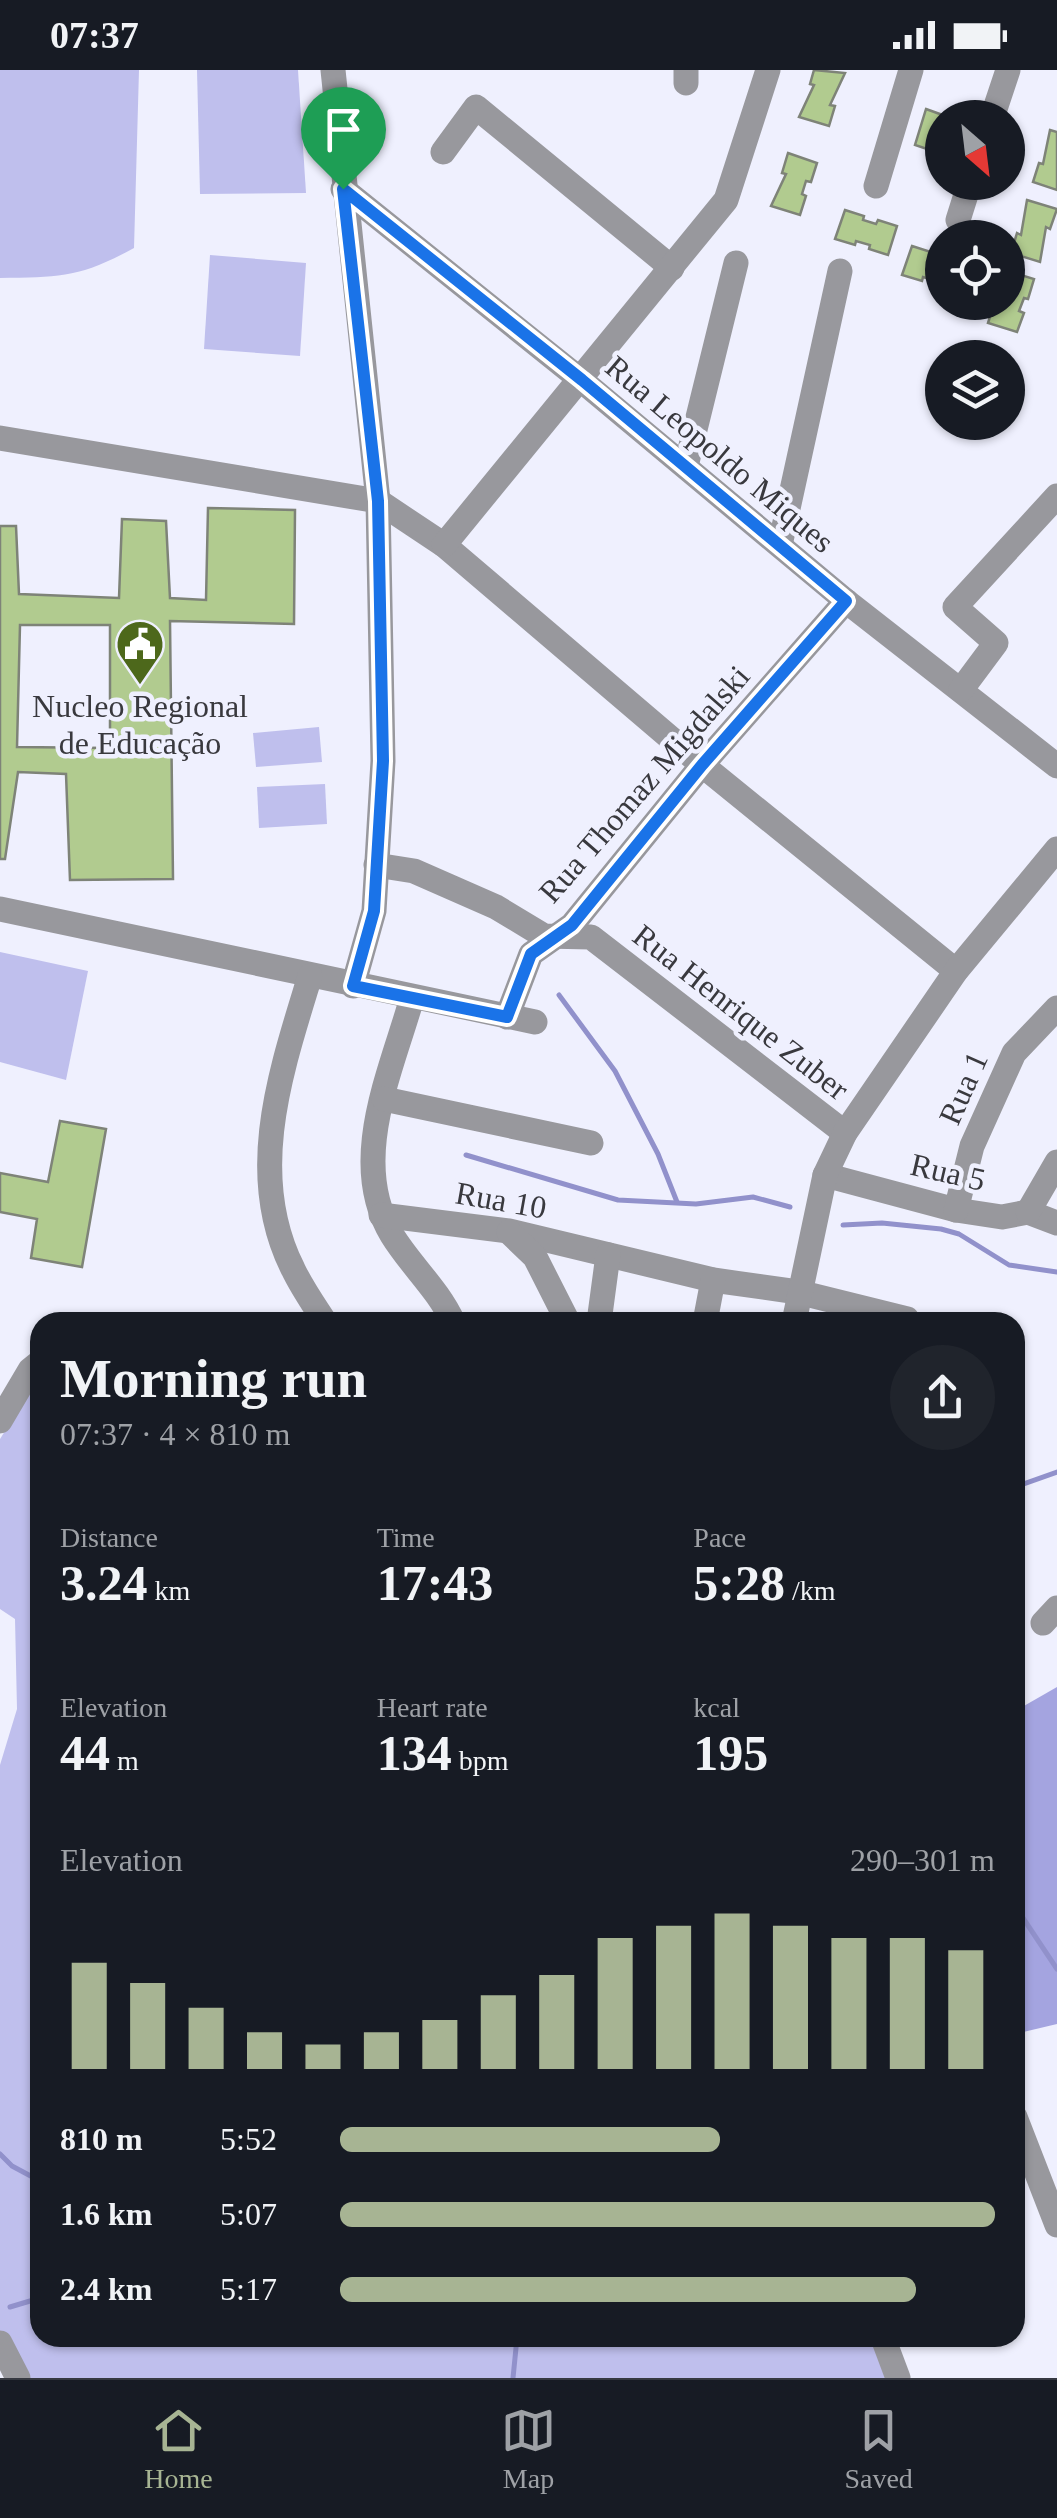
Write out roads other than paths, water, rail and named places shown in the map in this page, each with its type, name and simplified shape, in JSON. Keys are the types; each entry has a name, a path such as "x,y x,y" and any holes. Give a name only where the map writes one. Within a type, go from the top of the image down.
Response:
{"street":[{"path":"333,70 378,501 383,761 374,911 353,986"},
{"path":"444,544 726,200 768,70"},
{"path":"876,186 911,70"},
{"path":"998,100 1008,70"},
{"path":"443,152 476,107 672,268"},
{"name":"Rua Leopoldo Miques","path":"343,189 582,380 846,601 1057,766"},
{"path":"958,220 964,200"},
{"path":"686,466 736,263"},
{"path":"780,545 840,270"},
{"path":"0,438 378,501 444,544 702,765 956,971"},
{"path":"961,690 996,643 955,607 1057,496"},
{"name":"Rua Thomaz Migdalski","path":"507,1017 531,954 572,925 702,765 846,601"},
{"path":"795,1312 825,1175 845,1133 956,971 1057,849"},
{"name":"Rua Henrique Zuber","path":"376,865 414,871 496,907 544,936 591,937 845,1133"},
{"path":"0,909 535,1022"},
{"path":"310,976 278,1083 268,1158 282,1240 292,1269 319,1312"},
{"path":"412,998 373,1142 371,1180 381,1215 393,1237 449,1312"},
{"name":"Rua 1","path":"956,1210 972,1146 1014,1053 1057,1008"},
{"path":"384,1099 591,1143"},
{"path":"1028,1212 1057,1162"},
{"name":"Rua 5","path":"825,1175 956,1210 1002,1217 1028,1212 1057,1224"},
{"name":"Rua 10","path":"381,1215 508,1231 714,1280 798,1292 873,1312"},
{"path":"508,1231 535,1257 563,1312"},
{"path":"599,1312 608,1255"},
{"path":"708,1312 714,1280"},
{"path":"0,1421 30,1374"},
{"path":"1025,2143 1057,2225"},
{"path":"0,2344 18,2378"},
{"path":"886,2347 898,2378"}],"waterway":[{"path":"559,995 615,1071 658,1154 677,1202"},
{"path":"466,1155 618,1200 696,1204 753,1197 790,1207"},
{"path":"843,1225 882,1223 941,1229 959,1234 1009,1265 1057,1272"},
{"path":"1025,1483 1057,1472"},
{"path":"1025,1921 1057,1969"},
{"path":"0,2154 30,2176"},
{"path":"10,2307 30,2301"},
{"path":"513,2378 516,2347"}],"place":[{"name":"Nucleo Regional de Educação","path":"140,686"}]}
